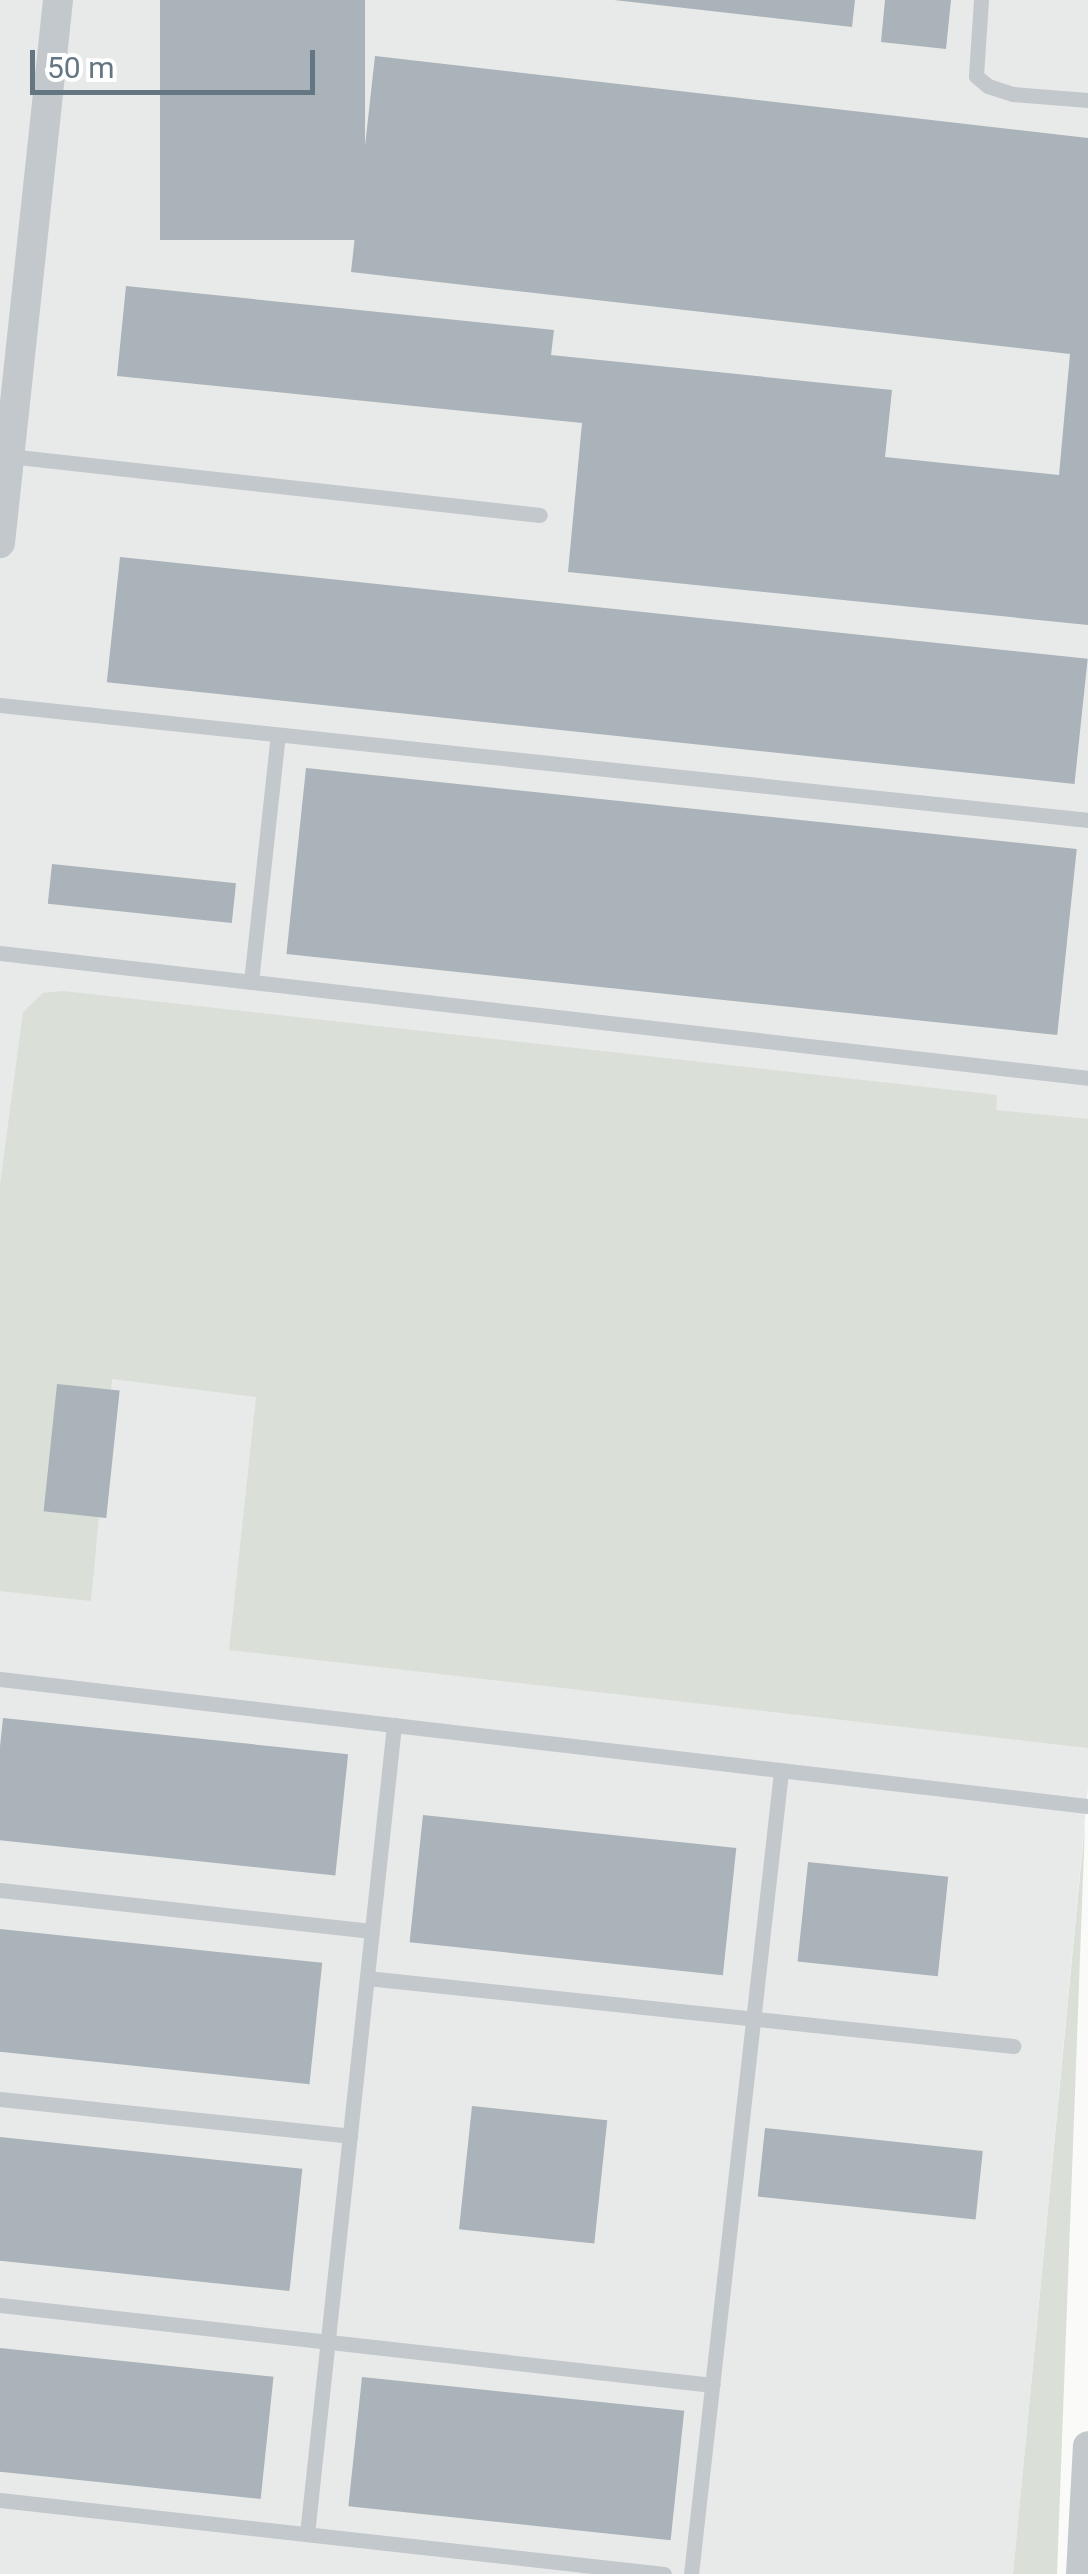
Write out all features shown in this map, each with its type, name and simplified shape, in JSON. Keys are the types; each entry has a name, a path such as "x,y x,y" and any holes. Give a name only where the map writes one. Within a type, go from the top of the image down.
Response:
{"street":[{"path":"0,543 58,0"},
{"path":"1080,2574 1088,2446"}],"lane":[{"path":"982,0 976,76 988,86 1013,94 1088,100"},
{"path":"10,456 540,515"},
{"path":"0,706 1088,820"},
{"path":"251,982 278,735"},
{"path":"0,953 1088,1078"},
{"path":"0,1679 1088,1806"},
{"path":"307,2534 394,1725"},
{"path":"691,2574 782,1770"},
{"path":"0,1890 372,1931"},
{"path":"366,1978 1013,2046"},
{"path":"0,2100 350,2136"},
{"path":"0,2305 713,2385"},
{"path":"0,2500 664,2574"}],"shaded area":[{"path":"0,0 1088,0 1088,1787 1013,2574 0,2574"},
{"path":"63,991 997,1095 996,1110 1088,1119 1088,1748 229,1650 256,1397 112,1379 91,1601 0,1591 0,1185 23,1012 43,993"},
{"path":"1085,1823 1057,2574 1013,2574"}],"building":[{"path":"160,0 365,0 365,240 160,240"},
{"path":"614,0 855,0 852,27"},
{"path":"885,0 951,0 946,49 881,42"},
{"path":"375,56 1088,138 1088,625 568,572 582,423 117,376 126,286 554,330 551,355 892,390 885,457 1059,475 1070,354 351,272"},
{"path":"120,557 1088,659 1074,784 107,682"},
{"path":"306,768 1077,849 1057,1035 286,954"},
{"path":"52,864 236,883 232,923 48,904"},
{"path":"57,1384 120,1391 106,1518 44,1511"},
{"path":"3,1718 348,1754 335,1876 0,1840"},
{"path":"423,1815 736,1848 723,1975 410,1942"},
{"path":"808,1862 948,1877 938,1976 798,1961"},
{"path":"0,1929 322,1963 309,2084 0,2052"},
{"path":"472,2106 607,2120 594,2244 459,2229"},
{"path":"765,2128 983,2151 976,2220 758,2197"},
{"path":"0,2137 302,2169 289,2291 0,2261"},
{"path":"0,2348 273,2377 261,2499 0,2472"},
{"path":"362,2377 684,2411 671,2540 348,2506"}]}
